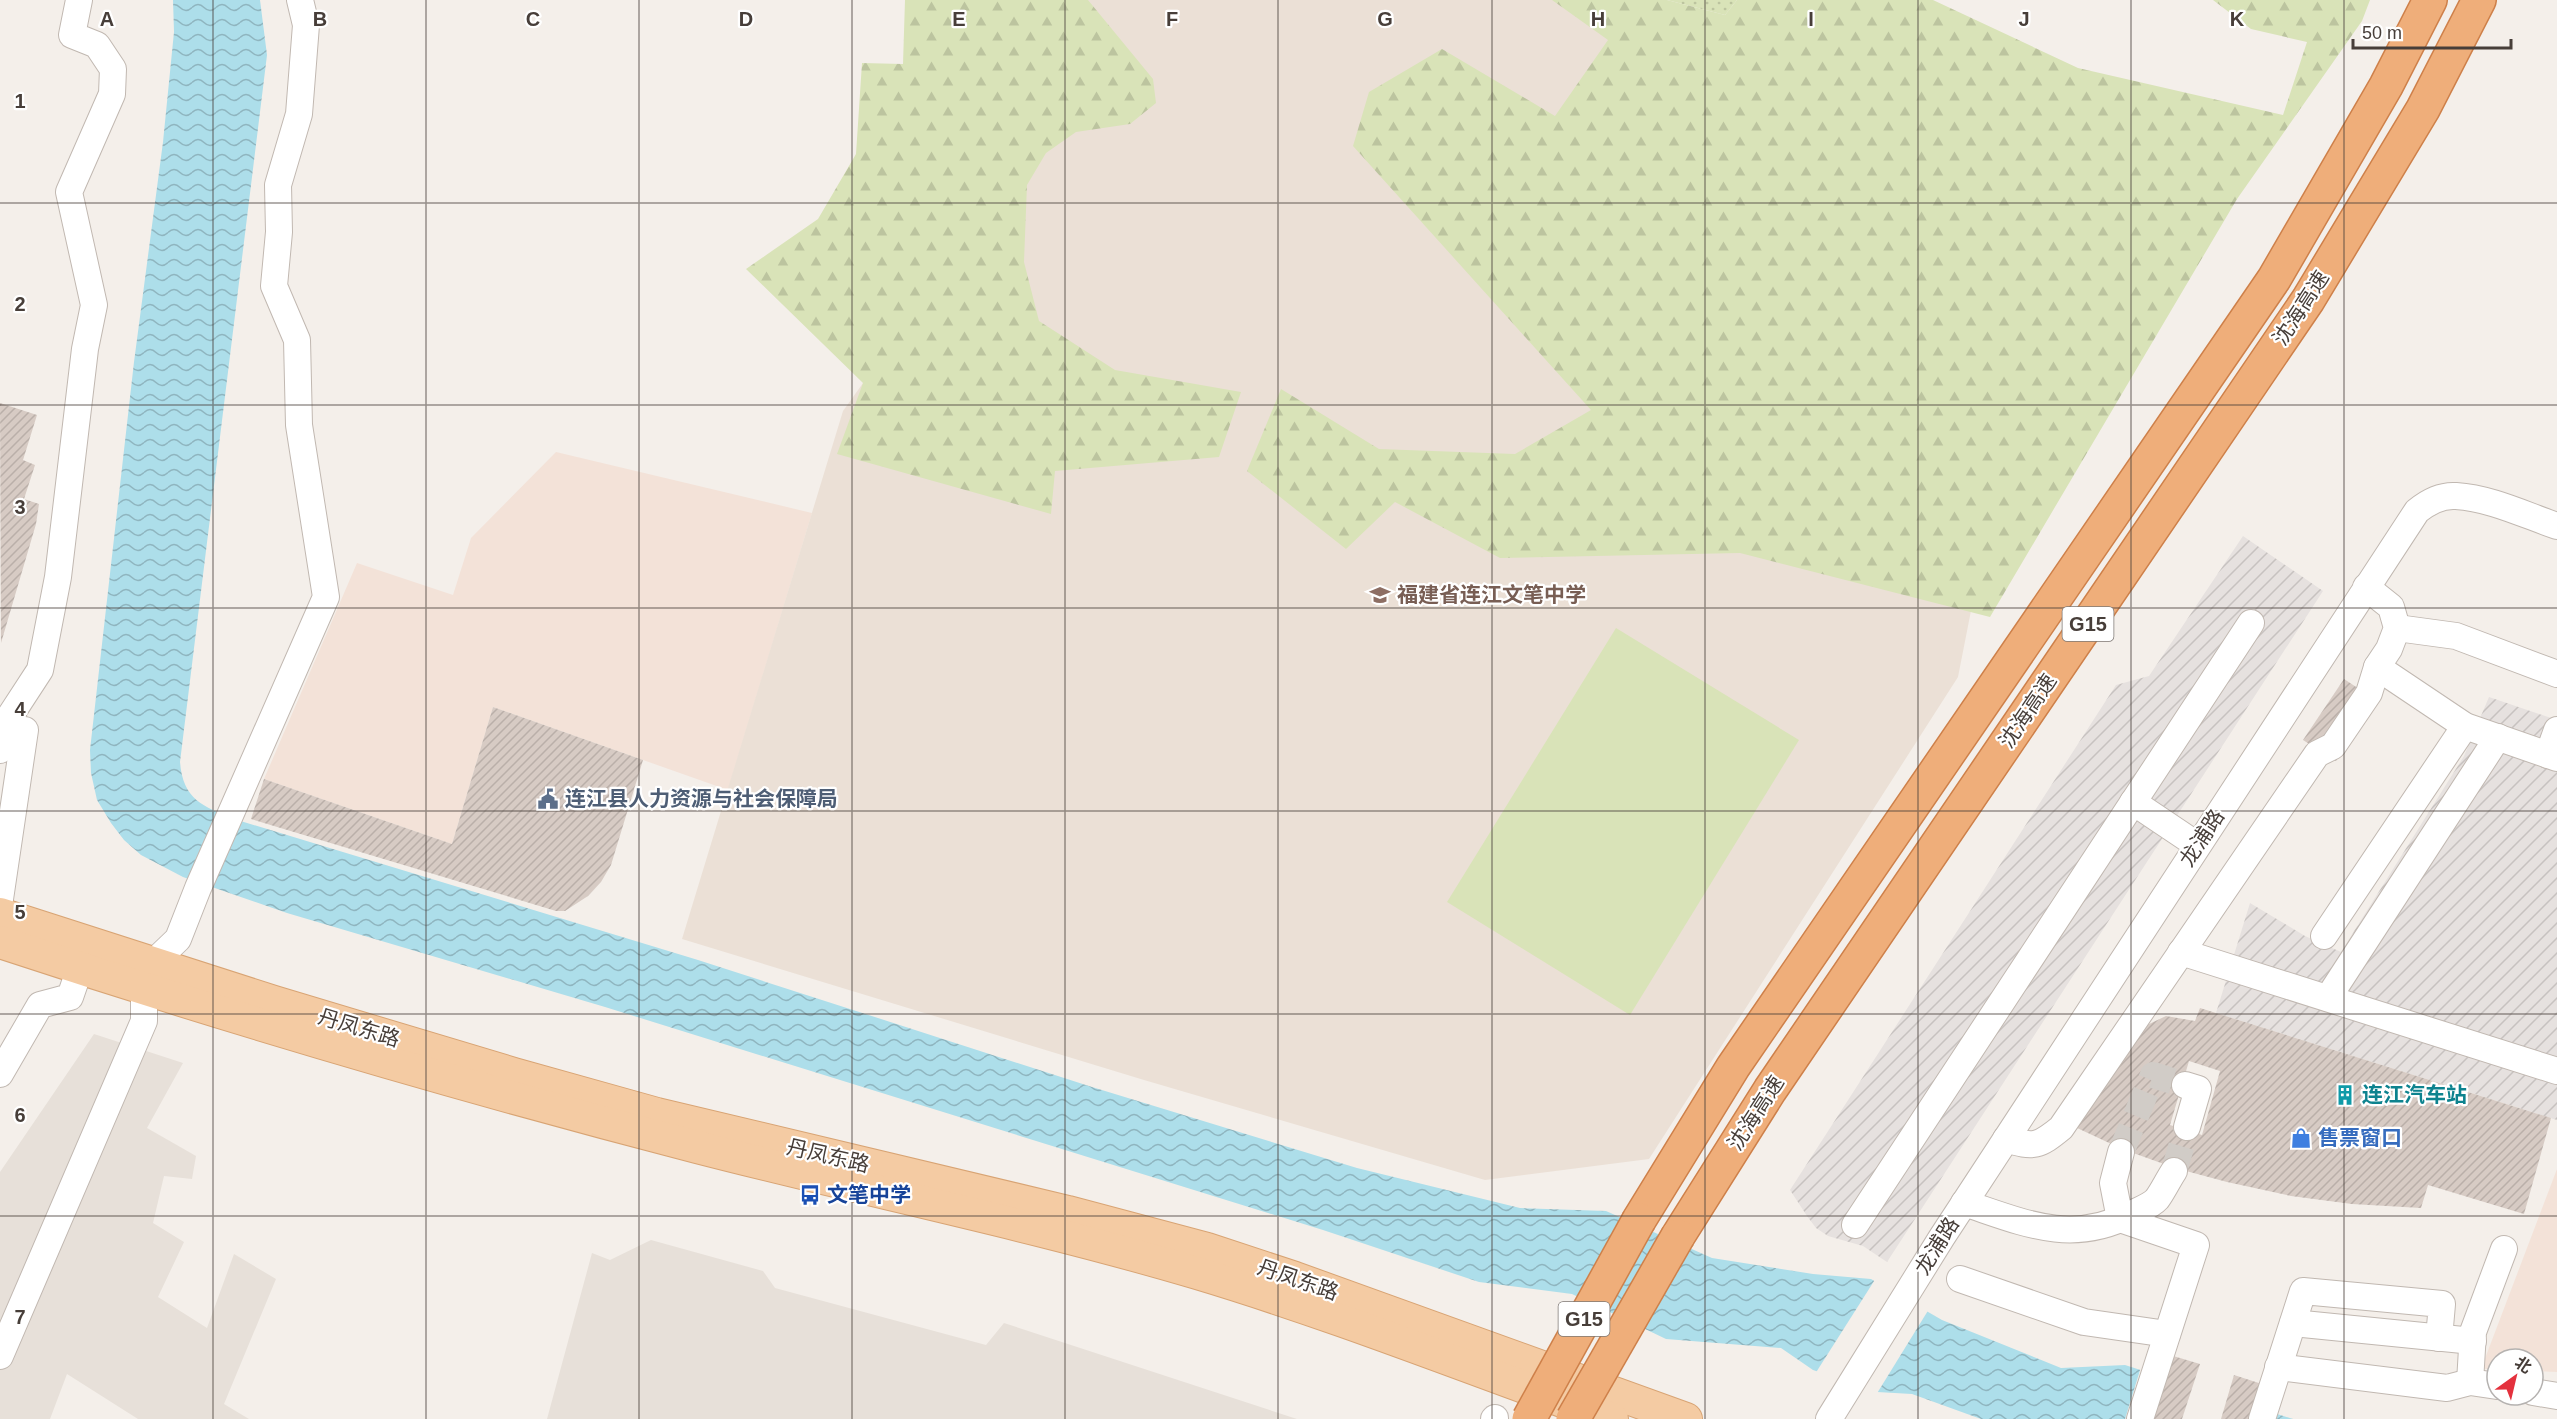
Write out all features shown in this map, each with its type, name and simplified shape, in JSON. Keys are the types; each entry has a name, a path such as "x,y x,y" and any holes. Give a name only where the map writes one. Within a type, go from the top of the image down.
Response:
{"highway":[{"name":"沈海高速","path":"1530,1419 1639,1220 1733,1067 2274,279 2385,86 2430,0"},
{"name":"沈海高速","path":"1573,1419 1678,1236 1777,1080 2308,300 2423,109 2479,0"}],"main road":[{"name":"丹凤东路","path":"1,896 149,976 379,1060 598,1121 1062,1236 1196,1273 1612,1419"},
{"name":"丹凤东路","path":"0,942 80,968 149,976 451,1056 657,1114 1068,1212 1207,1250 1295,1278 1686,1419"}],"street":[{"path":"0,750 10,716 40,670 58,577 85,349 94,305 69,192 112,94 113,69 97,45 72,35 79,0"},
{"path":"0,1356 144,1021 149,976 178,939 198,888 326,597 299,425 297,340 274,286 279,232 278,185 299,114 306,25 300,0"},
{"name":"龙浦路","path":"1831,1416 1964,1203 2417,511 2434,500 2456,496 2557,526"},
{"path":"2006,1139 2022,1144 2041,1143 2061,1128 2317,754 2333,746 2369,693 2377,666 2389,649 2397,628 2391,607 2366,587"},
{"path":"1855,1225 2251,622"},
{"path":"2397,628 2456,636 2557,674"},
{"path":"2377,666 2465,726 2553,756 2557,730"},
{"path":"2324,936 2465,726"},
{"path":"1,896 25,730"},
{"path":"2328,998 2498,737"},
{"path":"2133,802 2197,845"},
{"path":"2181,952 2557,1071"},
{"path":"0,1074 40,1005 70,997 80,968"},
{"path":"2185,1085 2198,1089 2187,1127"},
{"path":"2120,1219 2114,1183 2121,1152"},
{"path":"1964,1203 2022,1222 2060,1231 2093,1229 2155,1202 2174,1172"},
{"path":"2120,1219 2196,1245 2140,1419"},
{"path":"2470,1382 2473,1332 2504,1249"},
{"path":"1959,1279 2084,1322 2163,1346"},
{"path":"2262,1419 2303,1291 2442,1304 2439,1338"},
{"path":"2293,1323 2473,1341"},
{"path":"2278,1367 2447,1388 2470,1382 2485,1384"}],"shaded area":[{"name":"福建省连江文笔中学","path":"1069,0 1600,0 2010,412 1958,677 1649,1159 1485,1180 1144,1080 682,939 843,411 1002,189"},
{"path":"556,452 812,513 728,790 493,707 452,844 264,779 357,563 453,595 471,538"},
{"path":"2243,536 2323,591 1887,1262 1863,1246 1828,1236 1816,1228 1790,1190 2116,685 2149,676"},
{"path":"2489,697 2557,720 2557,1120 2216,1013 2250,903 2305,936 2341,952 2464,756"},
{"path":"94,1034 183,1063 147,1128 196,1156 192,1179 164,1176 153,1223 184,1242 158,1297 207,1328 234,1254 276,1279 224,1404 249,1419 138,1419 67,1374 50,1419 0,1419 0,1172"},
{"path":"2557,1169 2557,1372 2545,1372 2545,1347 2489,1347"},
{"path":"651,1240 763,1271 775,1288 986,1345 1004,1323 1297,1419 547,1419 592,1253 610,1260"}],"green space":[{"path":"905,0 1088,0 1153,79 1156,103 1130,124 1076,132 1046,153 1027,185 1024,262 1039,321 1115,370 1241,392 1219,457 1055,471 1051,514 837,454 863,383 746,269 818,219 856,154 862,63 903,64"},
{"path":"1552,0 1667,0 1725,15 1737,0 1933,0 2078,68 2283,115 2307,42 2251,29 2213,0 2370,0 2362,21 2237,199 1990,617 1740,553 1500,558 1395,502 1346,549 1247,471 1281,389 1379,449 1515,454 1591,410 1353,146 1369,92 1442,49 1555,116 1608,40"},
{"path":"1667,0 1737,0 1725,15"},
{"path":"1616,628 1799,740 1630,1015 1447,902"}],"water":[{"path":"173,0 260,0 267,55 180,762 185,785 196,800 234,819 698,960 1092,1087 1357,1168 1520,1208 1606,1211 1712,1258 1813,1274 1871,1279 1942,1320 2061,1368 2125,1365 2293,1419 1981,1419 1912,1394 1877,1392 1813,1370 1781,1348 1666,1339 1572,1294 1479,1282 1323,1230 605,1007 287,913 183,877 141,855 124,840 97,800 91,773 90,750 134,362 163,142 174,32"}],"pier":[{"path":"1876,1278 1929,1309 1876,1395 1815,1374"},
{"path":"2141,1367 2278,1411 2275,1419 2125,1419"}],"building":[{"path":"0,403 37,415 23,460 35,465 24,499 39,504 36,524 1,643"},
{"path":"2344,679 2376,700 2336,761 2303,740"},
{"name":"连江县人力资源与社会保障局","path":"493,707 643,760 611,865 601,882 588,896 565,911 556,911 251,819 264,779 452,844"},
{"name":"连江汽车站","path":"2200,1008 2551,1118 2524,1214 2428,1185 2421,1208 2352,1204 2291,1196 2175,1168 2122,1149 2075,1127 2147,1025 2166,1016 2195,1021","holes":["2189,1061 2220,1071 2202,1135 2170,1125"]},
{"path":"2170,1355 2200,1364 2182,1419 2149,1419"},
{"path":"2234,1375 2265,1385 2254,1419 2221,1419"}],"tunnel":[{"path":"2121,1152 2153,1075 2185,1085"},
{"path":"2174,1171 2187,1127"}],"place":[{"name":"福建省连江文笔中学","path":"1380,595"},
{"name":"连江县人力资源与社会保障局","path":"548,799"},
{"name":"连江汽车站","path":"2345,1095"},
{"name":"售票窗口","path":"2301,1138"},
{"name":"文笔中学","path":"810,1195"}]}
